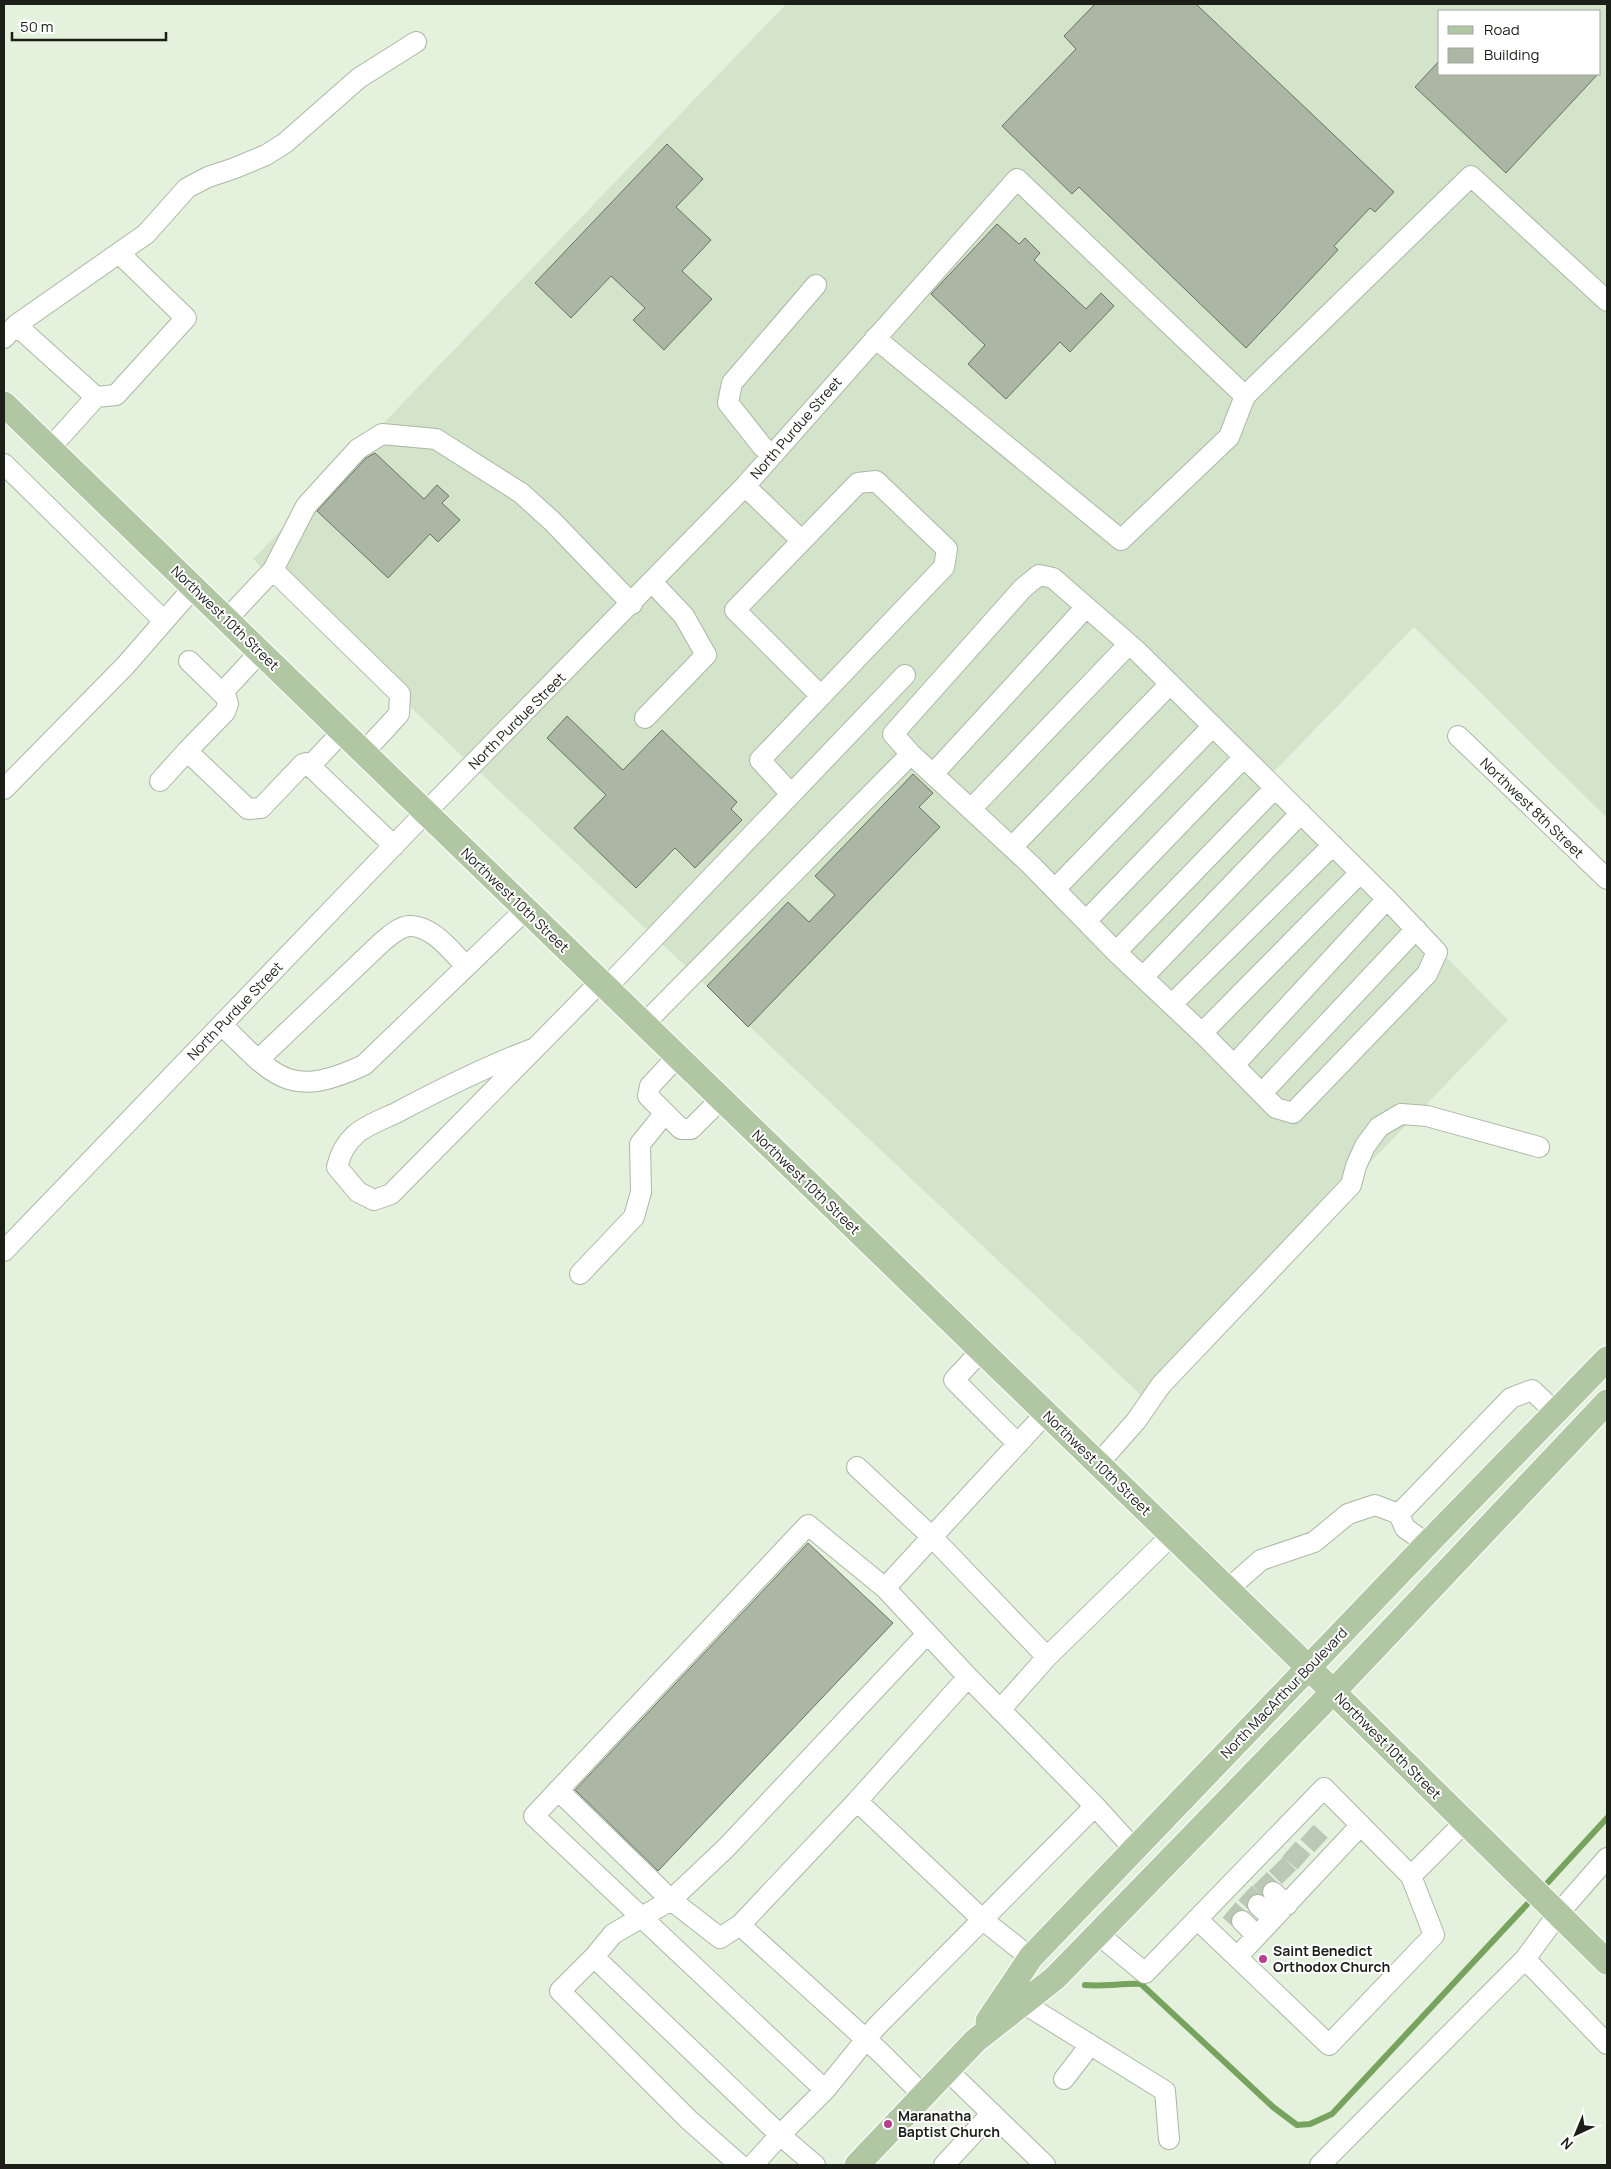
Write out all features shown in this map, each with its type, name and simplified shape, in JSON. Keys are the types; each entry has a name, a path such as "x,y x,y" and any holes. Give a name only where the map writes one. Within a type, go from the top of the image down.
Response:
{"main road":[{"name":"Northwest 10th Street","path":"4,404 1309,1668 1607,1962"},
{"name":"North MacArthur Boulevard","path":"976,2040 1031,1958 1607,1358"},
{"name":"North MacArthur Boulevard","path":"857,2165 976,2040 1055,1978 1333,1692 1607,1402"}],"street":[{"path":"96,397 10,332 146,234 187,188 208,177 236,168 266,155 285,143 359,78 416,42"},
{"path":"875,338 1121,540 1229,437 1245,396 1471,176 1607,300"},
{"name":"North Purdue Street","path":"4,1251 394,846 745,486 1017,179 1245,396"},
{"path":"50,448 96,397 116,395 186,318 119,253"},
{"path":"772,454 762,446 728,403 732,383 816,285"},
{"path":"226,620 273,570 306,506 358,449 382,434 436,439 521,493 553,522 632,604"},
{"path":"4,464 163,620"},
{"path":"791,794 760,760 944,567 947,549 876,481 858,483 735,610 821,696"},
{"path":"745,486 802,541"},
{"path":"273,570 400,694 399,714 364,753"},
{"path":"1039,575 1053,578 1129,644 1388,899 1437,952 1427,974 1293,1112 1276,1108 1202,1033 1116,952 1012,847 911,754 893,734 1022,588 1039,575"},
{"path":"645,718 706,655 684,616 652,582"},
{"path":"4,789 118,673 163,620 194,588"},
{"path":"933,774 1086,607"},
{"path":"971,809 1129,644"},
{"path":"222,693 260,652"},
{"path":"160,780 225,712 228,704 226,697 189,661"},
{"path":"536,1048 435,1093 357,1133 340,1155 338,1167 358,1192 374,1200 391,1194 536,1048 603,985 905,675"},
{"path":"1012,847 1170,684"},
{"path":"1055,889 1213,726"},
{"path":"311,765 342,732"},
{"name":"Northwest 8th Street","path":"1458,736 1607,879"},
{"path":"187,751 248,809 261,808 307,762 394,846"},
{"path":"644,1024 911,754"},
{"path":"1086,921 1244,757"},
{"path":"1116,952 1276,788"},
{"path":"1144,977 1301,813"},
{"path":"1172,1004 1333,846"},
{"path":"1202,1033 1360,873"},
{"path":"1234,1065 1388,899"},
{"path":"222,1025 258,1060 285,1079 315,1082 346,1073 364,1065 525,910"},
{"path":"258,1060 382,942 399,929 408,926 424,929 466,966"},
{"path":"1262,1093 1416,929"},
{"path":"677,1057 650,1086 648,1096 680,1129 691,1129 721,1099"},
{"path":"580,1274 634,1217 641,1192 640,1144 665,1113"},
{"path":"1098,1464 1136,1421 1161,1385 1351,1186 1356,1166 1365,1146 1379,1127 1401,1114 1427,1116 1539,1147"},
{"path":"981,1351 954,1380 1018,1444"},
{"path":"1398,1514 1511,1398 1532,1390 1556,1412"},
{"path":"884,1588 1046,1413"},
{"path":"857,1467 932,1537 1047,1657"},
{"path":"1227,1590 1261,1560 1314,1542 1348,1514 1375,1505 1398,1514 1405,1528 1427,1544"},
{"path":"825,2090 534,1816 808,1524 884,1588 968,1677 1095,1806 1134,1849"},
{"path":"1000,1710 1047,1657 1171,1536"},
{"path":"740,2165 689,2120 560,1991 594,1958 613,1934 671,1900 726,1848 927,1634"},
{"path":"558,1790 671,1900 720,1938 740,1925 857,1801 968,1677"},
{"path":"1197,1919 1329,2045 1434,1935 1411,1876 1324,1788 1314,1838 1283,1870 1258,1889"},
{"path":"857,1801 983,1920 1031,1958"},
{"path":"753,2165 825,2090 865,2040 1095,1806"},
{"path":"1411,1876 1465,1822"},
{"path":"1098,1934 1145,1973 1197,1919 1229,1910 1283,1870 1314,1838 1361,1825"},
{"path":"1325,2163 1525,1959 1558,1914 1607,1858"},
{"path":"1237,1957 1273,1920 1258,1889"},
{"path":"1229,1910 1257,1936"},
{"path":"740,1925 881,2053 923,2095"},
{"path":"594,1958 780,2135 815,2165"},
{"path":"1525,1959 1607,2044"},
{"path":"1023,2003 1165,2091 1169,2139"},
{"path":"1064,2079 1090,2045"},
{"path":"947,2070 1045,2165"},
{"path":"944,2165 992,2113"}],"shaded area":[{"path":"786,4 1607,4 1607,818 1414,627 1269,777 1508,1020 1143,1397 253,559"}],"building":[{"path":"1095,4 1196,4 1394,192 1375,212 1370,208 1334,246 1338,250 1246,348 1079,187 1072,194 1002,126 1076,49 1064,36"},
{"path":"1438,62 1438,75 1597,75 1506,173 1415,87"},
{"path":"667,144 703,179 676,207 711,240 682,271 712,299 664,350 633,320 645,308 611,276 571,318 535,283"},
{"path":"997,224 1019,244 1025,238 1040,253 1034,260 1086,309 1101,293 1114,306 1070,352 1060,342 1006,399 968,364 985,345 931,294"},
{"path":"375,453 424,499 437,485 449,496 442,503 460,520 438,542 430,534 388,578 317,511 366,458"},
{"path":"567,716 623,770 662,730 737,802 731,809 742,820 695,868 675,848 636,888 574,828 606,795 547,738"},
{"path":"913,774 933,793 919,807 940,827 748,1027 707,986 788,902 809,922 835,895 815,876"},
{"path":"808,1543 893,1623 658,1871 575,1790"}],"waterway":[{"path":"1540,1891 1607,1818"},
{"path":"1085,1985 1141,1984 1273,2107 1297,2125 1310,2124 1332,2114 1533,1898"}],"tunnel":[{"path":"1307,1832 1321,1845"},
{"path":"1289,1849 1304,1862"},
{"path":"1276,1864 1289,1877"},
{"path":"1260,1879 1273,1892"},
{"path":"1245,1893 1258,1905"},
{"path":"1229,1910 1242,1921"}],"place":[{"name":"Saint Benedict Orthodox Church","path":"1263,1959"},
{"name":"Maranatha Baptist Church","path":"888,2124"}]}
